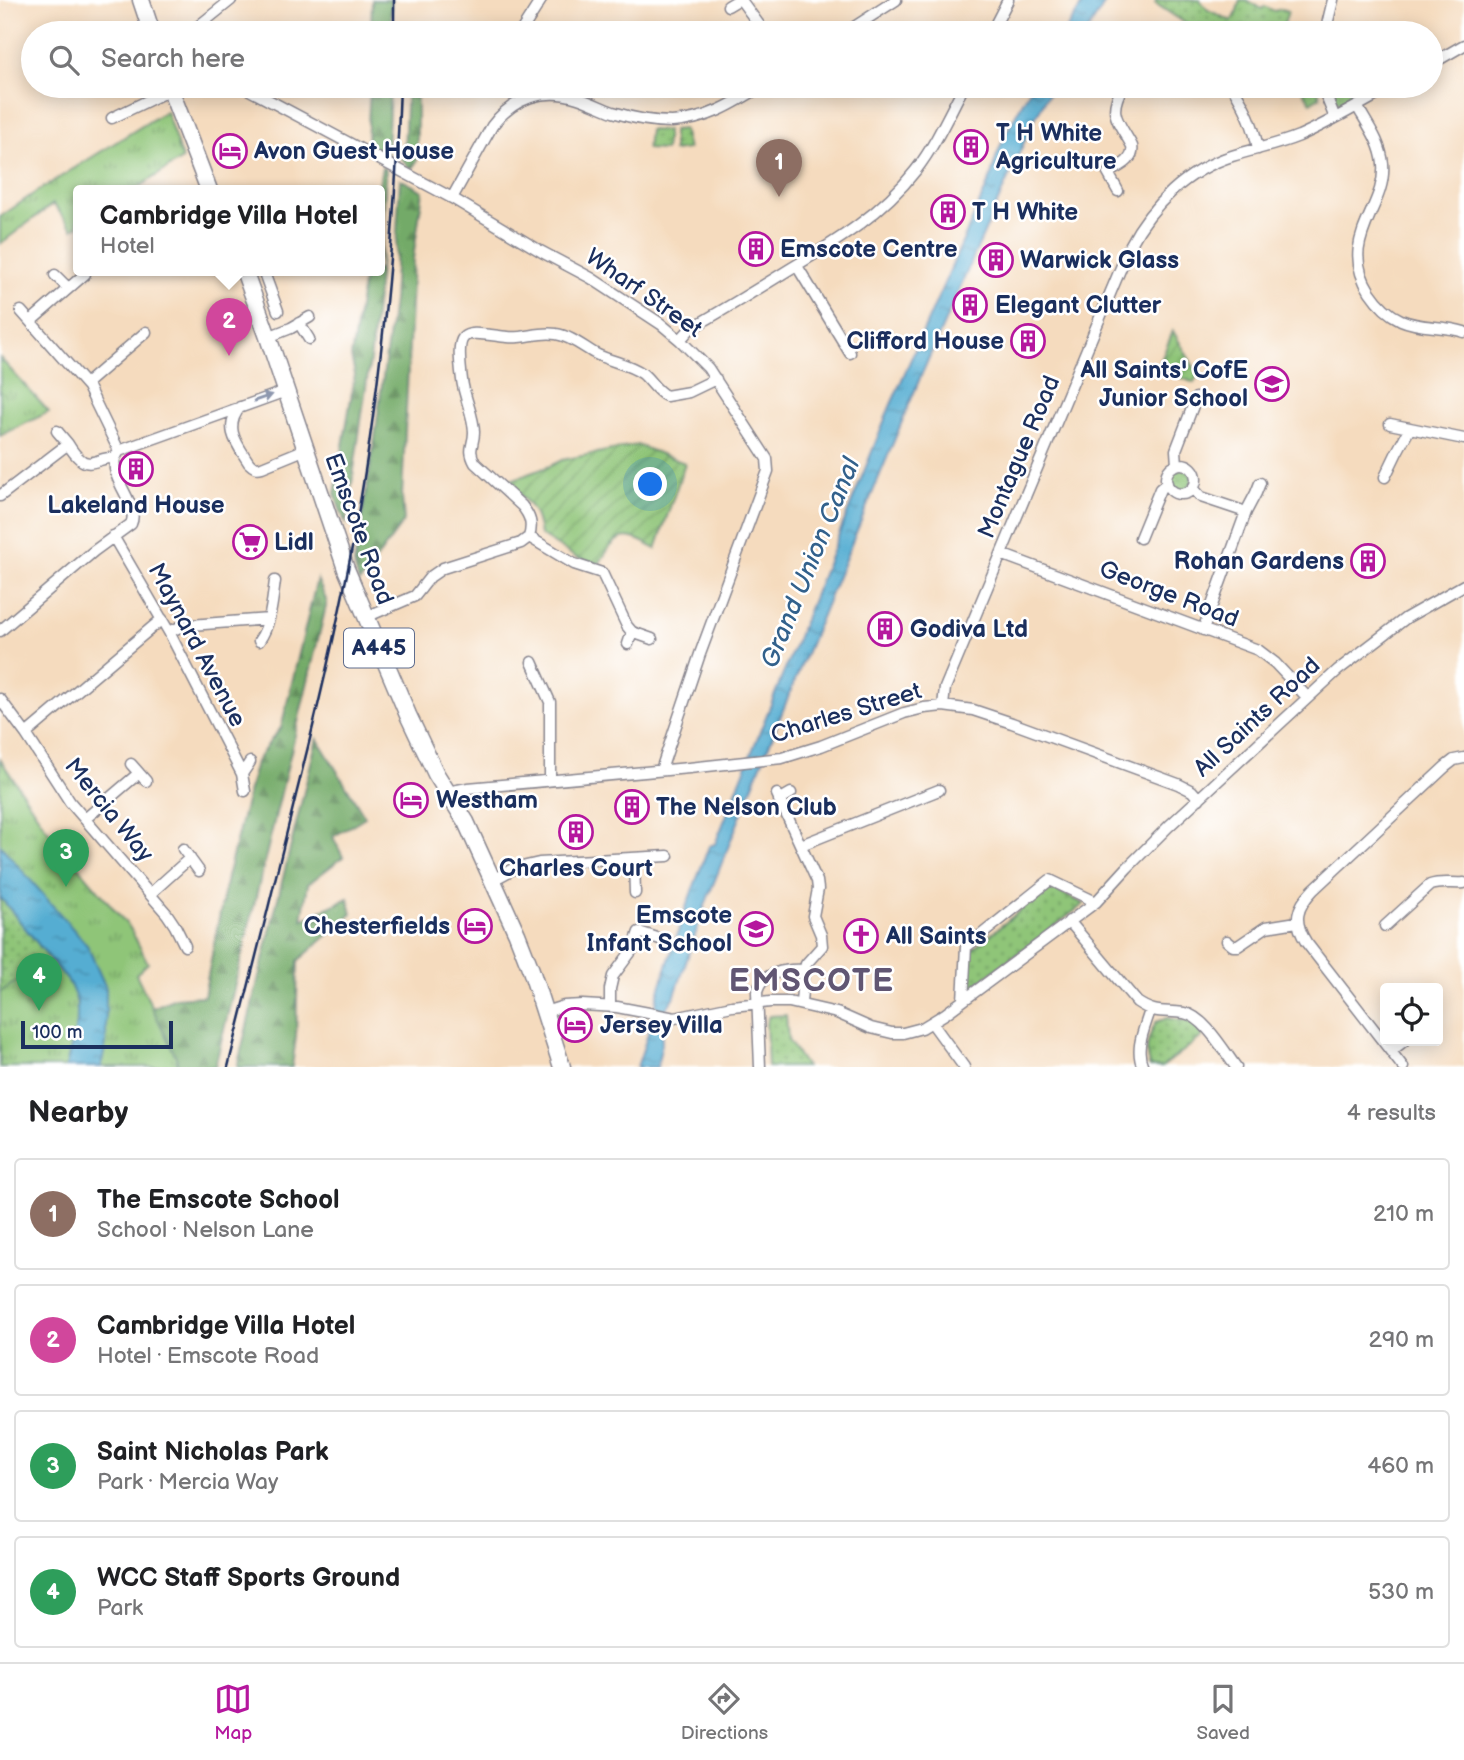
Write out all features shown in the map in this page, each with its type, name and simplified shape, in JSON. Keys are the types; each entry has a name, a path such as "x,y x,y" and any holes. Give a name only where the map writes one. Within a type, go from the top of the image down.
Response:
{"main road":[{"path":"141,0 148,21"},
{"path":"174,98 207,185"},
{"name":"Emscote Road","path":"246,276 342,558 400,698 436,774 466,822 493,880 528,961 562,1067"}],"street":[{"path":"205,21 231,0"},
{"path":"528,21 541,0"},
{"path":"864,21 896,0"},
{"path":"997,21 1008,0"},
{"path":"1328,21 1333,0"},
{"path":"736,2 754,21"},
{"path":"1443,57 1464,45"},
{"path":"112,118 151,98"},
{"name":"Wharf Street","path":"264,98 452,198 541,252 591,278 661,324 708,368 767,459 769,467 700,654 661,770"},
{"path":"452,198 492,126 504,112 527,98"},
{"path":"578,98 615,113 649,121 671,122 715,113 743,98"},
{"path":"680,340 696,326 843,238 864,222 897,192 924,158 958,98"},
{"path":"1117,98 1114,109 1133,152 1129,160 1108,173 1118,191"},
{"path":"1239,98 1254,126 1258,149"},
{"path":"1327,98 1335,118"},
{"name":"Montague Road","path":"943,706 945,688 1051,433 1136,234 1147,218 1184,181 1204,169 1224,159 1296,137 1371,98"},
{"path":"1357,106 1380,149 1383,164 1380,187 1360,239 1359,261 1363,279 1383,308 1402,320 1464,332"},
{"path":"796,266 850,353"},
{"path":"55,275 68,288"},
{"path":"31,321 83,276"},
{"path":"265,276 278,311"},
{"path":"0,631 134,519 114,467 117,455 88,387 22,311"},
{"path":"268,337 310,317"},
{"path":"299,323 309,339"},
{"path":"88,387 91,378 146,332"},
{"path":"366,617 415,596 430,577 443,569 521,543 529,537 531,523 528,514 475,463 472,455 474,430 463,390 460,357 461,338 465,335 476,333 511,337 550,333 566,337 596,354 628,365 644,375 666,396 690,392 716,379"},
{"path":"57,431 80,460 94,462 286,391"},
{"path":"1177,465 1176,450 1196,398"},
{"path":"232,431 233,417 241,406"},
{"path":"206,419 224,424 232,431 249,463 257,468 306,449"},
{"path":"1390,424 1464,439"},
{"path":"1385,477 1410,428"},
{"path":"0,496 68,444"},
{"path":"1184,464 1193,470 1196,478 1193,488 1183,494 1173,491 1167,483 1169,469 1177,465 1184,464"},
{"path":"1140,538 1160,489 1167,483"},
{"path":"1203,630 1246,512 1260,483"},
{"path":"1193,488 1201,497 1246,512"},
{"name":"Maynard Avenue","path":"113,536 169,632 242,774 245,791"},
{"path":"529,537 574,564 602,573 632,632 652,639"},
{"name":"George Road","path":"1001,554 1261,652 1307,697"},
{"path":"259,641 269,619 275,581"},
{"name":"All Saints Road","path":"545,1012 572,1004 610,1007 675,1018 732,1006 770,1002 800,1004 837,1013 871,1028 892,1033 914,1031 932,1023 1096,902 1145,850 1338,670 1406,618 1464,585"},
{"path":"26,734 162,619"},
{"path":"169,632 191,625 269,619"},
{"path":"628,644 632,632"},
{"path":"532,662 550,702 550,780"},
{"name":"Mercia Way","path":"0,699 70,802 176,926 185,946"},
{"name":"Charles Street","path":"447,792 774,759 804,752 904,713 943,706 974,710 1028,728 1178,784 1192,791 1199,799"},
{"path":"1403,1067 1306,942 1297,922 1302,904 1313,890 1445,767 1464,758"},
{"path":"242,774 250,762"},
{"path":"85,819 142,777 131,764"},
{"path":"801,845 939,790"},
{"path":"791,793 778,797 818,885 813,916 823,940 820,950 810,959 804,970 800,1004"},
{"path":"183,849 199,871"},
{"path":"493,880 513,869 539,863 668,856"},
{"path":"150,894 190,858"},
{"path":"634,859 635,893"},
{"path":"962,1000 966,947 1050,880 1096,902"},
{"path":"1385,926 1430,886 1437,883 1464,883"},
{"path":"1069,921 1132,998 1150,1010 1184,1013 1195,1017 1236,1067"},
{"path":"1227,941 1238,946 1266,927 1297,922"},
{"path":"610,1007 613,976 633,949 639,932 669,942"},
{"path":"760,1067 757,989 763,981 781,971 804,970"},
{"path":"1143,1067 1140,1061 1140,1045 1150,1010"},
{"path":"932,1023 964,1067"},
{"path":"1391,1052 1398,1046"}],"green space":[{"path":"372,0 391,0 391,21 371,21"},
{"path":"1156,0 1200,0 1208,10 1231,21 1182,21 1155,3"},
{"path":"1240,0 1246,0 1262,9 1265,6 1274,11 1288,11 1285,21 1231,21"},
{"path":"369,98 389,98 387,156 367,144"},
{"path":"406,98 417,98 417,161 412,168 401,158 404,151"},
{"path":"1335,98 1354,98 1341,105"},
{"path":"166,111 182,159 142,185 73,185 73,229 53,204 0,244 0,217"},
{"path":"683,129 688,149 673,151 673,130"},
{"path":"649,130 667,131 665,150 647,149"},
{"path":"382,167 386,170 385,186 379,185"},
{"path":"400,179 423,191 413,259 402,497 404,521 359,583 354,564 374,445 393,301"},
{"path":"364,276 379,276 346,524 335,494 355,374 351,357"},
{"path":"1173,331 1198,374 1194,383 1158,368"},
{"path":"0,358 49,412 0,436"},
{"path":"637,445 685,463 656,549 629,537 617,540 599,564 577,558 540,535 533,511 506,482 562,460"},
{"path":"1181,468 1189,471 1192,479 1189,487 1181,490 1173,487 1170,479 1173,471"},
{"path":"317,579 327,602 215,1067 178,1067 176,1057 152,1008 175,998 204,996 227,877 256,762 281,728"},
{"path":"317,738 365,817 333,837 343,857 308,884 302,920 348,898 352,914 298,961 296,1037 292,1067 237,1067"},
{"path":"0,759 46,828 130,928 148,963 136,974 176,1057 178,1067 100,1067 106,1043 0,846"},
{"path":"1049,887 1084,904 967,991 969,952"},
{"path":"0,897 51,960 0,992"},
{"path":"51,960 68,981 76,1001 76,1023 66,1067 0,1067 0,992"},
{"path":"786,1015 788,1040 806,1067 768,1067 766,1023 769,1016"},
{"path":"1167,1018 1192,1022 1203,1036 1162,1067 1150,1067 1147,1050 1151,1033 1156,1022"}],"water":[{"path":"1085,0 1107,0 1094,21 1072,21"},
{"name":"Grand Union Canal","path":"1025,98 1046,98 1033,122 920,378 791,690 707,900 674,998 661,1021 662,1043 657,1067 637,1067 654,1019 657,997 685,910 709,846 715,844 889,409"},
{"path":"0,845 87,945 106,988 106,1043 101,1067 66,1067 77,1022 77,1001 69,982 0,897"}],"railway":[{"path":"394,0 394,21"},
{"path":"228,1067 320,697 355,532 385,310 395,198 399,98"}],"place":[{"name":"T H White Agriculture","path":"971,147"},
{"name":"Avon Guest House","path":"230,151"},
{"name":"The Emscote School","path":"779,197"},
{"name":"T H White","path":"948,212"},
{"name":"Emscote Centre","path":"756,249"},
{"name":"Warwick Glass","path":"996,260"},
{"name":"Elegant Clutter","path":"970,305"},
{"name":"Clifford House","path":"1028,341"},
{"name":"Cambridge Villa Hotel","path":"229,356"},
{"name":"All Saints' CofE Junior School","path":"1272,384"},
{"name":"Lakeland House","path":"136,469"},
{"name":"Lidl","path":"250,542"},
{"name":"Rohan Gardens","path":"1368,561"},
{"name":"Godiva Ltd","path":"885,629"},
{"name":"Westham","path":"411,800"},
{"name":"The Nelson Club","path":"632,807"},
{"name":"Charles Court","path":"576,832"},
{"name":"Saint Nicholas Park","path":"66,887"},
{"name":"Chesterfields","path":"475,926"},
{"name":"Emscote Infant School","path":"756,929"},
{"name":"All Saints","path":"861,936"},
{"name":"WCC Staff Sports Ground","path":"39,1011"},
{"name":"Jersey Villa","path":"575,1025"}],"district":[{"name":"EMSCOTE","path":"812,981"}]}
